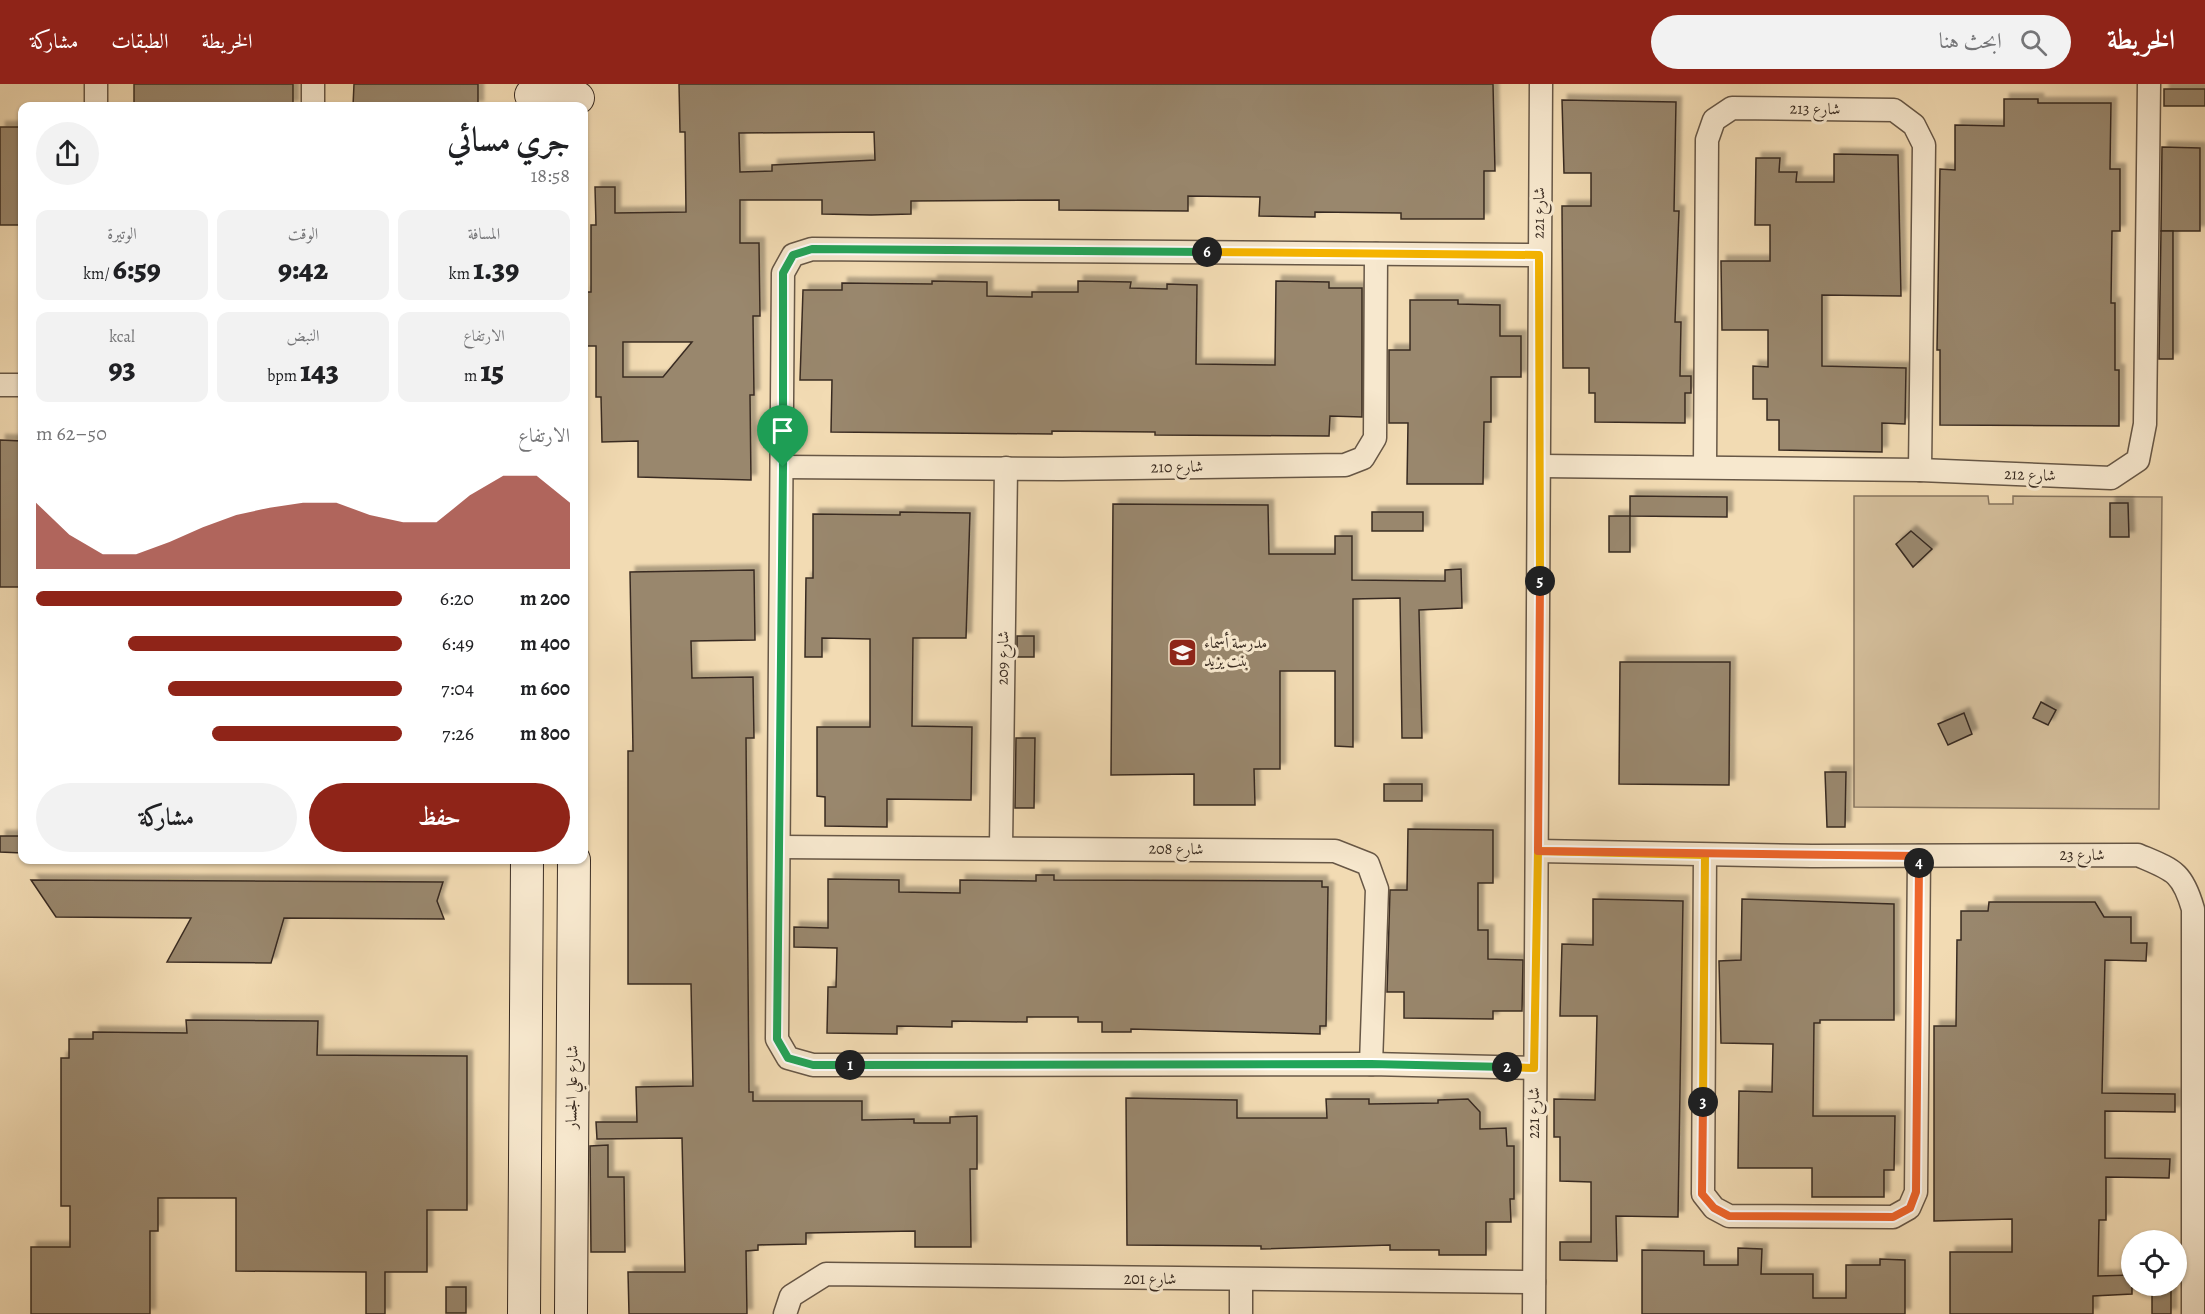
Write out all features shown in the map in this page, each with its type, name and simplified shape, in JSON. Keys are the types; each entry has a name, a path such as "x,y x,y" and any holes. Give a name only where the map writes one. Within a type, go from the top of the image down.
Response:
{"street":[{"path":"96,84 96,102"},
{"path":"313,84 313,102"},
{"name":"شارع 221","path":"1534,1314 1534,1068 1541,466 1539,255 1541,84"},
{"name":"شارع 212","path":"1541,466 1920,470 2111,478 2138,459 2145,424 2149,84"},
{"path":"532,95 555,89 578,96"},
{"name":"شارع 213","path":"1705,466 1707,140 1714,120 1732,108 1894,110 1914,125 1924,146 1920,470"},
{"path":"1534,1068 1371,1064 813,1065 788,1058 777,1039 783,273 793,255 812,249 1539,255"},
{"name":"شارع 210","path":"783,467 1345,465 1363,458 1375,438 1376,254"},
{"path":"0,385 18,385"},
{"name":"شارع 209","path":"1001,848 1005,468"},
{"name":"شارع 208","path":"780,847 1335,851 1368,864 1377,889 1371,1064"},
{"name":"شارع 23","path":"1538,851 1705,855 2138,855 2165,867 2186,883 2193,909 2193,1314"},
{"path":"1705,855 1702,1194 1714,1208 1729,1216 1893,1217 1910,1208 1916,1192 1919,856"},
{"path":"524,1314 527,864"},
{"name":"شارع علي الجسار","path":"571,1314 574,864"},
{"path":"525,1128 547,1136 572,1131"},
{"path":"524,1234 548,1226 571,1234"},
{"name":"شارع 201","path":"785,1314 791,1296 826,1275 1534,1282"},
{"path":"1241,1280 1241,1314"}],"shaded area":[{"path":"1854,496 1988,496 1989,504 2013,504 2013,496 2162,497 2159,809 1854,807"}],"building":[{"path":"134,84 293,84 293,102 134,102"},
{"path":"354,84 478,84 478,102 353,102"},
{"path":"679,84 1493,84 1495,171 1484,171 1484,219 1401,219 1401,213 1315,212 1315,217 1259,216 1260,197 1188,196 1188,211 1059,210 1059,200 911,201 911,214 871,215 822,214 822,200 740,200 740,243 759,243 760,316 753,316 754,395 750,395 751,480 638,477 638,441 602,442 601,397 596,397 596,346 588,346 591,225 596,225 595,187 615,187 615,213 686,212 685,132 680,132","holes":["874,132 875,160 772,165 772,171 740,172 739,133","623,342 692,342 663,377 623,377"]},
{"path":"2164,89 2205,89 2205,106 2164,106"},
{"path":"2004,99 2038,99 2038,103 2111,103 2110,169 2120,169 2120,231 2112,231 2111,303 2115,303 2115,370 2119,370 2119,426 1940,425 1940,350 1937,350 1940,169 1955,170 1955,125 2004,126"},
{"path":"1562,100 1676,102 1674,211 1679,211 1675,322 1681,322 1680,376 1691,376 1691,393 1685,393 1685,423 1595,422 1595,393 1589,393 1589,368 1563,368 1562,206 1591,206 1591,173 1564,173"},
{"path":"0,127 18,127 18,225 0,225"},
{"path":"2162,147 2200,148 2200,231 2161,231"},
{"path":"1834,154 1898,155 1901,296 1822,295 1822,366 1906,368 1905,424 1882,423 1882,452 1779,450 1779,420 1767,420 1767,399 1753,399 1753,366 1768,367 1768,330 1722,330 1721,261 1770,261 1770,225 1755,225 1756,158 1780,158 1779,172 1797,172 1796,182 1834,182"},
{"path":"2161,231 2173,231 2173,359 2159,359"},
{"path":"932,281 987,282 987,296 1032,297 1032,292 1078,292 1078,281 1131,282 1130,288 1167,289 1167,284 1197,285 1196,364 1275,365 1276,281 1329,282 1329,288 1362,288 1362,417 1330,416 1329,436 1155,435 1155,432 1052,431 1052,434 831,432 832,380 800,380 803,290 842,290 842,283 932,284"},
{"path":"1410,300 1458,300 1458,304 1500,305 1500,336 1521,336 1521,377 1491,377 1491,422 1484,422 1483,484 1407,484 1408,423 1389,423 1389,350 1410,350"},
{"path":"0,440 18,441 18,587 0,587"},
{"path":"1630,496 1727,497 1727,517 1630,516"},
{"path":"2110,503 2128,503 2129,537 2110,537"},
{"path":"1113,504 1268,505 1269,554 1335,554 1335,536 1352,536 1352,580 1445,581 1445,570 1461,569 1462,608 1419,610 1422,738 1402,738 1400,598 1353,599 1353,747 1335,746 1335,671 1280,671 1280,769 1254,769 1255,805 1194,805 1194,774 1111,775"},
{"path":"900,512 970,513 966,638 913,638 912,726 972,727 971,800 887,799 887,827 825,826 825,797 817,796 817,727 870,727 870,639 822,638 822,657 805,657 806,578 813,578 813,514 900,515"},
{"path":"1372,512 1423,512 1423,531 1372,531"},
{"path":"1609,516 1630,516 1630,552 1609,552"},
{"path":"1911,531 1932,549 1913,567 1896,544"},
{"path":"754,570 755,640 691,641 692,678 753,677 754,738 746,738 749,1092 753,1092 753,1101 862,1101 862,1120 914,1119 914,1123 950,1123 950,1117 977,1116 977,1169 970,1169 971,1247 915,1247 915,1231 806,1233 806,1244 758,1245 758,1250 746,1251 747,1314 629,1314 628,1272 685,1272 682,1138 597,1139 596,1122 637,1122 636,1087 693,1086 691,984 628,984 628,751 633,751 630,572"},
{"path":"1017,636 1034,636 1034,657 1017,657"},
{"path":"1620,662 1730,662 1729,785 1619,784"},
{"path":"2041,702 2056,710 2048,725 2033,718"},
{"path":"1964,713 1972,734 1948,745 1938,724"},
{"path":"1016,738 1035,738 1034,808 1015,808"},
{"path":"1825,772 1846,772 1845,827 1827,827"},
{"path":"1384,784 1422,784 1422,801 1384,801"},
{"path":"1408,829 1493,830 1493,883 1478,883 1478,930 1488,930 1488,959 1523,960 1522,1011 1493,1011 1493,1019 1404,1018 1404,992 1387,992 1390,890 1407,890"},
{"path":"0,836 18,836 18,853 0,852"},
{"path":"1036,875 1054,875 1054,880 1322,881 1322,887 1328,887 1326,1026 1320,1026 1320,1034 1131,1029 1131,1032 1102,1032 1102,1022 1078,1022 1078,1017 1027,1017 1027,1022 952,1021 952,1027 897,1026 897,1034 827,1033 828,987 836,987 837,948 794,947 794,927 828,928 828,879 899,880 899,892 960,893 960,880 1036,881"},
{"path":"31,880 443,882 437,901 444,919 284,918 271,963 167,962 191,918 56,917"},
{"path":"1593,899 1683,901 1678,1217 1616,1216 1617,1261 1560,1260 1560,1242 1591,1242 1591,1182 1560,1181 1560,1137 1554,1137 1554,1099 1595,1100 1597,1016 1560,1016 1562,944 1593,945"},
{"path":"1742,899 1894,904 1894,1020 1820,1020 1820,1023 1814,1023 1813,1116 1895,1116 1894,1170 1884,1170 1884,1197 1812,1197 1812,1168 1738,1168 1739,1091 1772,1092 1773,1044 1721,1043 1719,961 1741,960"},
{"path":"1989,902 2095,902 2104,917 2131,917 2131,943 2147,943 2146,961 2105,960 2102,1093 2175,1094 2175,1112 2105,1111 2105,1158 2170,1159 2169,1178 2106,1177 2106,1220 2099,1220 2098,1276 2121,1275 2121,1295 2093,1296 2093,1314 1950,1314 1950,1252 2012,1252 2012,1219 1934,1221 1934,1026 1956,1026 1957,940 1961,940 1961,911 1988,911"},
{"path":"186,1020 318,1021 317,1055 467,1056 467,1210 427,1210 427,1272 385,1272 385,1314 366,1314 366,1272 236,1271 236,1198 158,1198 158,1231 150,1231 150,1314 31,1314 31,1247 70,1247 70,1206 61,1206 61,1058 69,1058 69,1039 93,1039 93,1032 187,1033"},
{"path":"1126,1098 1237,1100 1237,1118 1327,1118 1326,1099 1369,1099 1369,1104 1438,1103 1438,1100 1468,1099 1480,1112 1480,1129 1506,1128 1507,1146 1514,1146 1514,1199 1510,1199 1511,1222 1486,1222 1486,1255 1439,1255 1439,1250 1390,1250 1390,1245 1261,1249 1261,1246 1127,1245"},
{"path":"608,1145 608,1177 624,1177 625,1252 591,1252 590,1146"},
{"path":"1738,1248 1762,1249 1761,1274 1813,1274 1813,1298 1846,1298 1846,1265 1880,1265 1880,1259 1905,1260 1905,1314 1642,1314 1642,1250 1704,1251 1704,1265 1738,1265"},
{"path":"446,1287 466,1287 466,1313 446,1313"},
{"path":"2152,1296 2171,1296 2171,1314 2152,1314"}],"place":[{"name":"مدرسة أسماء بنت يزيد","path":"1183,652"}],"route":[{"path":"783,467 777,1039 788,1058 813,1065 1371,1064 1534,1068 1538,851 1705,855 1702,1194 1714,1208 1729,1216 1893,1217 1910,1208 1916,1192 1919,856 1705,855 1622,853 1538,851 1541,466 1539,255 1067,249 812,249 793,255 783,273 783,467"}]}
